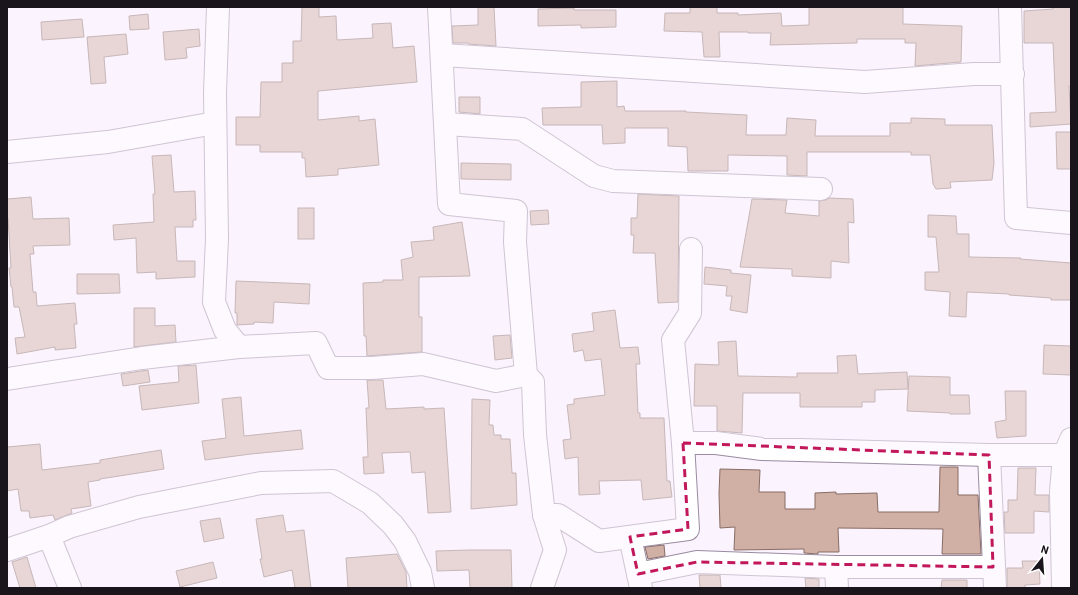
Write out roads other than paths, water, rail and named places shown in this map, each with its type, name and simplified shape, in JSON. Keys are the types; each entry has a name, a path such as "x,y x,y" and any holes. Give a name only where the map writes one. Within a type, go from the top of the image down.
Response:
{"street":[{"path":"218,7 215,123 217,239 214,302 225,330 239,347"},
{"path":"440,7 449,204 516,211 515,242 526,375 533,382 535,435 544,515 555,550 542,588"},
{"path":"1010,7 1016,218 1071,223"},
{"path":"442,55 865,82 974,74 1013,74"},
{"path":"7,152 108,142 215,123"},
{"path":"446,124 522,129 594,176 613,181 822,189"},
{"path":"544,515 558,515 599,541 688,529 683,443 673,340 690,313 691,249"},
{"path":"7,379 142,358 239,347 316,343 328,368 372,368 423,364 496,381 526,375"},
{"path":"683,443 716,443 762,449 989,455 1069,450 1061,491 1063,588"},
{"path":"630,537 639,581 697,562 837,577 994,578 989,455"},
{"path":"7,550 49,536 70,527 140,507 253,484 333,481 370,503 393,524 405,541 420,572 424,588"},
{"path":"49,536 70,588"}]}
